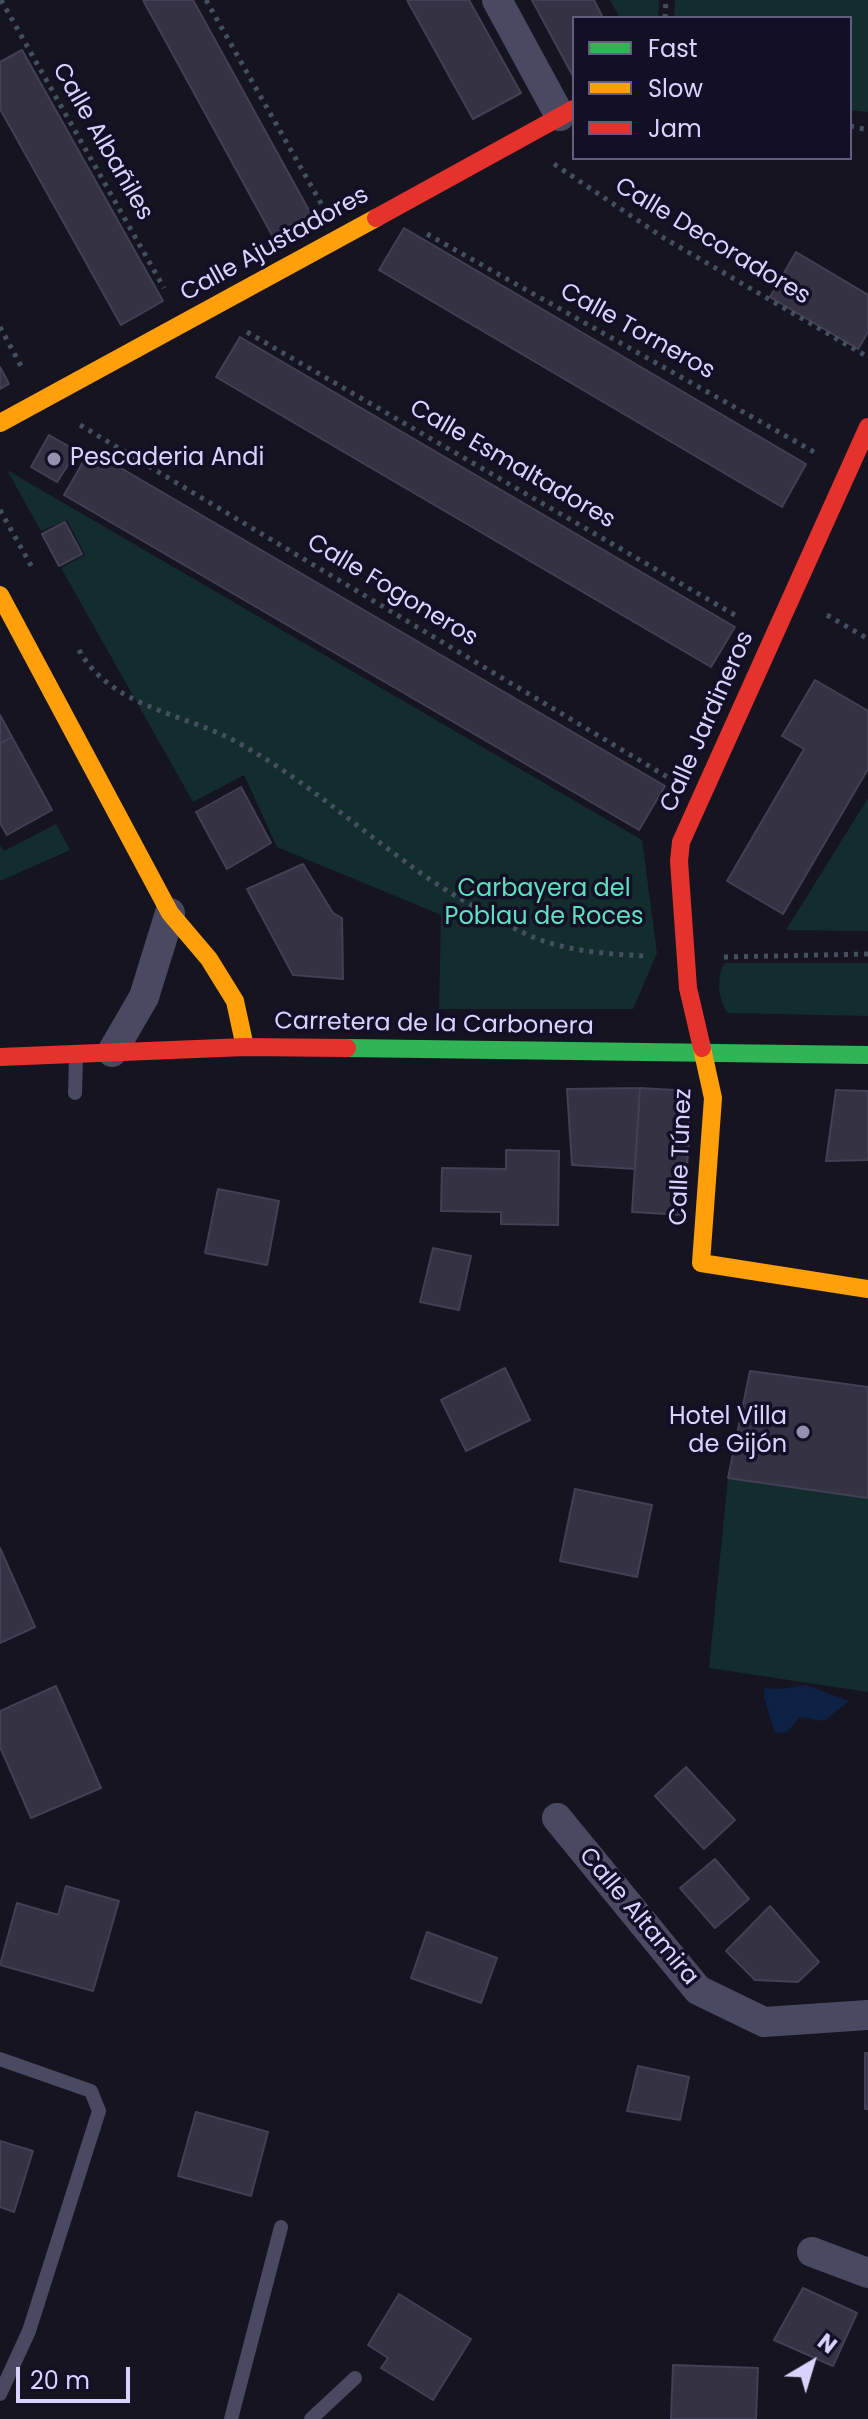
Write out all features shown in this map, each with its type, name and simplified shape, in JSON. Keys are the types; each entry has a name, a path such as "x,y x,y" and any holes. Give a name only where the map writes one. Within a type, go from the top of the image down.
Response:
{"street":[{"path":"497,0 567,113"},
{"name":"Calle Ajustadores","path":"0,423 567,113"},
{"name":"Calle Jardineros","path":"703,1054 688,988 681,842 868,427"},
{"path":"0,595 170,913 209,959 235,1001 245,1047"},
{"path":"112,1052 144,997 170,913"},
{"name":"Carretera de la Carbonera","path":"0,1057 245,1047 868,1055"},
{"name":"Calle Túnez","path":"703,1054 713,1098 701,1263 868,1289"},
{"name":"Calle Altamira","path":"557,1818 698,1990 764,2022 868,2015"},
{"path":"812,2252 868,2273"}],"lane":[{"path":"75,1093 76,1053"},
{"path":"0,2059 91,2091 99,2111 29,2331 0,2394"},
{"path":"231,2419 281,2227"},
{"path":"311,2419 355,2378"}],"path":[{"name":"Calle Albañiles","path":"1,0 172,302"},
{"path":"206,0 325,212"},
{"name":"Calle Decoradores","path":"552,163 664,238 868,357"},
{"name":"Calle Torneros","path":"422,232 848,471"},
{"name":"Calle Esmaltadores","path":"233,324 773,637"},
{"path":"0,327 25,373"},
{"name":"Calle Fogoneros","path":"79,424 701,797"},
{"path":"0,510 36,575"},
{"path":"73,639 87,665 119,694 232,739 281,768 409,865 524,934 600,954 686,957 868,954"}],"green space":[{"path":"610,0 659,0 658,16 619,16"},
{"path":"675,0 868,0 868,112 852,110 852,16 674,16"},
{"name":"Carbayera del Poblau de Roces","path":"7,470 642,840 657,953 633,1009 439,1009 441,915 277,847 244,775 193,802 61,568 85,555 67,520 41,531"},
{"path":"868,798 868,931 786,930"},
{"path":"56,824 70,850 0,881 0,845 4,851"},
{"path":"725,963 868,963 868,1016 728,1013 719,988"},
{"path":"728,1478 868,1498 868,1692 709,1668"}],"water":[{"path":"806,1685 849,1701 824,1721 800,1717 787,1732 775,1733 764,1697 765,1688"}],"building":[{"path":"143,0 193,0 311,214 272,235"},
{"path":"407,0 469,0 521,93 473,119"},
{"path":"532,0 594,0 602,16 572,16 572,74"},
{"path":"22,50 163,301 121,325 0,109 0,62"},
{"path":"404,228 806,464 782,507 379,270"},
{"path":"796,252 868,295 868,332 858,349 770,297"},
{"path":"240,337 735,627 711,667 216,377"},
{"path":"0,367 9,384 0,389"},
{"name":"Pescaderia Andi","path":"49,435 77,451 57,482 31,467"},
{"path":"90,450 665,786 639,830 64,495"},
{"path":"65,522 82,554 59,566 42,534"},
{"path":"815,680 868,711 868,769 783,914 727,881 804,749 782,736"},
{"path":"0,715 12,737 0,744"},
{"path":"12,737 52,810 7,835 0,823 0,744"},
{"path":"241,787 271,843 227,869 196,812"},
{"path":"303,864 333,913 342,918 343,979 293,975 247,889"},
{"path":"640,1088 692,1091 684,1215 632,1212"},
{"path":"640,1088 635,1169 572,1165 567,1089"},
{"path":"836,1090 868,1091 868,1160 826,1161"},
{"path":"506,1150 559,1151 558,1225 501,1224 501,1212 441,1211 442,1168 506,1169"},
{"path":"218,1189 279,1201 267,1265 205,1253"},
{"path":"433,1248 471,1256 459,1310 420,1302"},
{"path":"505,1368 530,1420 466,1451 441,1400"},
{"name":"Hotel Villa de Gijón","path":"750,1371 868,1387 868,1498 728,1478"},
{"path":"575,1489 652,1505 637,1577 560,1561"},
{"path":"0,1548 35,1627 0,1643"},
{"path":"56,1686 101,1788 31,1818 0,1747 0,1711"},
{"path":"686,1767 735,1820 704,1849 655,1796"},
{"path":"715,1859 749,1899 715,1928 680,1888"},
{"path":"66,1886 119,1901 93,1991 0,1965 17,1903 58,1915"},
{"path":"770,1906 819,1962 798,1982 755,1980 726,1951"},
{"path":"427,1932 497,1958 481,2003 411,1978"},
{"path":"865,2053 868,2053 868,2109 865,2109"},
{"path":"638,2066 689,2077 680,2120 627,2111"},
{"path":"196,2112 268,2132 251,2196 178,2176"},
{"path":"0,2141 33,2151 14,2212 0,2207"},
{"path":"803,2288 857,2313 833,2366 774,2340"},
{"path":"399,2294 471,2339 433,2400 381,2368 388,2358 368,2345"},
{"path":"673,2365 758,2368 756,2419 671,2419"}],"traffic: fast":[{"path":"347,1048 868,1055"}],"traffic: slow":[{"path":"0,423 376,218"},
{"path":"0,595 170,913 209,959 235,1001 245,1047"},
{"path":"702,1048 713,1098 701,1263 868,1289"}],"traffic: jam":[{"path":"376,218 572,110"},
{"path":"702,1048 688,988 679,861 681,842 868,427"},
{"path":"0,1057 245,1047 347,1048"}],"place":[{"name":"Pescaderia Andi","path":"54,459"},
{"name":"Hotel Villa de Gijón","path":"803,1432"}]}
